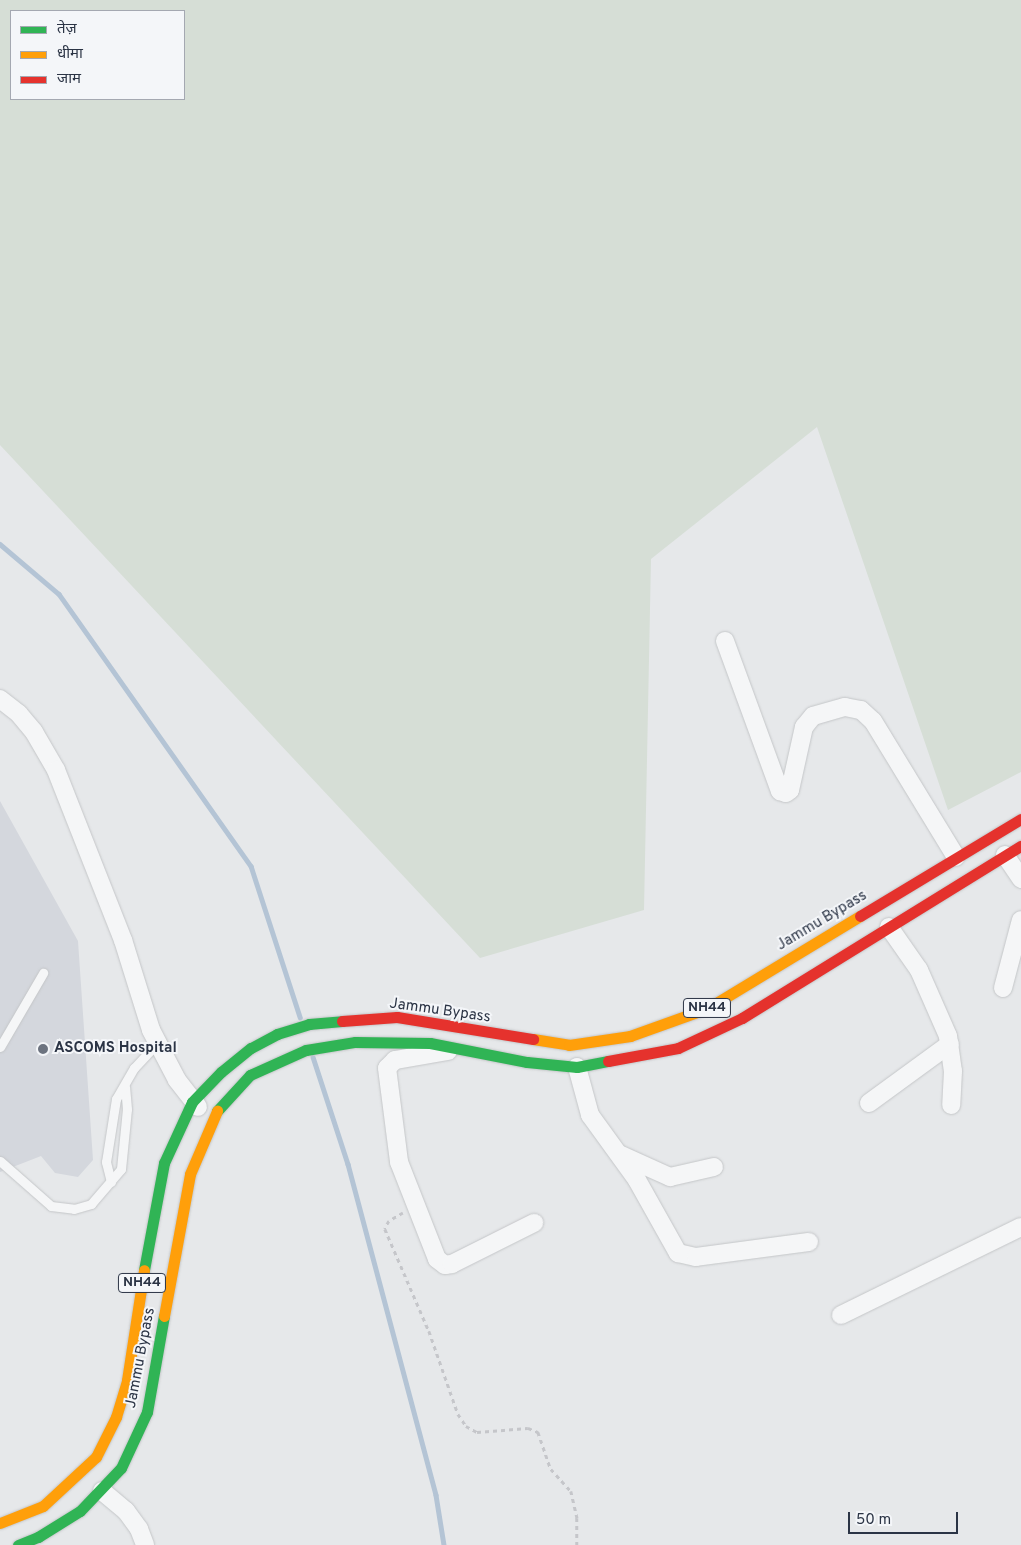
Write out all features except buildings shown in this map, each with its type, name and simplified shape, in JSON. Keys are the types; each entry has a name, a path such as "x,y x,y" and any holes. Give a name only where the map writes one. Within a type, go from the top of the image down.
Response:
{"highway":[{"name":"Jammu Bypass","path":"0,1523 43,1506 78,1477 96,1457 116,1417 128,1380 159,1183 175,1134 192,1102 236,1059 277,1034 309,1024 348,1019 397,1017 569,1045 630,1036 708,1008 1021,819"},
{"name":"Jammu Bypass","path":"18,1545 63,1523 102,1490 121,1468 147,1412 184,1203 198,1148 211,1120 240,1083 280,1060 306,1050 355,1042 399,1041 554,1066 578,1067 678,1048 712,1035 1021,846"}],"street":[{"path":"725,640 780,791 786,793 790,790 804,727 812,716 845,707 861,710 874,721 956,857"},
{"path":"0,699 19,714 56,770 123,940 157,1043 192,1102 211,1120"},
{"path":"1005,855 1021,879"},
{"path":"1003,988 1021,920"},
{"path":"889,928 919,970 950,1044 951,1105"},
{"path":"869,1103 950,1044"},
{"path":"456,1049 438,1055 395,1060 387,1068 394,1144 437,1259 445,1265 534,1223"},
{"path":"578,1067 590,1115 638,1180 678,1253 696,1257 809,1242"},
{"path":"617,1152 670,1177 714,1167"},
{"path":"841,1315 1021,1227"},
{"path":"102,1490 126,1511 139,1529 145,1545"}],"lane":[{"path":"0,1047 43,973"},
{"path":"111,1182 106,1162 116,1100 134,1068 157,1043"},
{"path":"0,1161 45,1203 58,1208 74,1209 91,1204 121,1168 127,1109 125,1087"}],"path":[{"path":"416,1207 392,1219 385,1229 429,1331 458,1414 466,1426 477,1432 528,1428 538,1432 551,1469 571,1491 577,1518 576,1545"}],"shaded area":[{"path":"0,0 1021,0 1021,772 948,810 817,427 651,559 644,910 480,958 0,445"},
{"name":"ASCOMS Hospital","path":"0,801 78,941 93,1160 78,1177 55,1173 41,1156 0,1172"}],"waterway":[{"path":"0,544 59,594 251,866 300,1017"},
{"path":"313,1057 348,1164 436,1495 444,1545"}],"traffic: fast":[{"path":"144,1270 164,1163 192,1102 221,1072 251,1048 277,1034 309,1024 342,1021"},
{"path":"217,1111 250,1075 306,1050 355,1042 430,1043 527,1062 577,1067 608,1061"},
{"path":"18,1545 38,1537 80,1511 121,1468 147,1412 164,1316"}],"traffic: slow":[{"path":"533,1039 569,1045 630,1036 708,1008 860,916"},
{"path":"164,1316 190,1174 217,1111"},
{"path":"0,1523 43,1506 96,1457 116,1417 127,1380 144,1270"}],"traffic: jam":[{"path":"860,916 1021,819"},
{"path":"608,1061 678,1048 742,1018 1021,846"},
{"path":"342,1021 397,1017 533,1039"}],"place":[{"name":"ASCOMS Hospital","path":"43,1049"}]}
